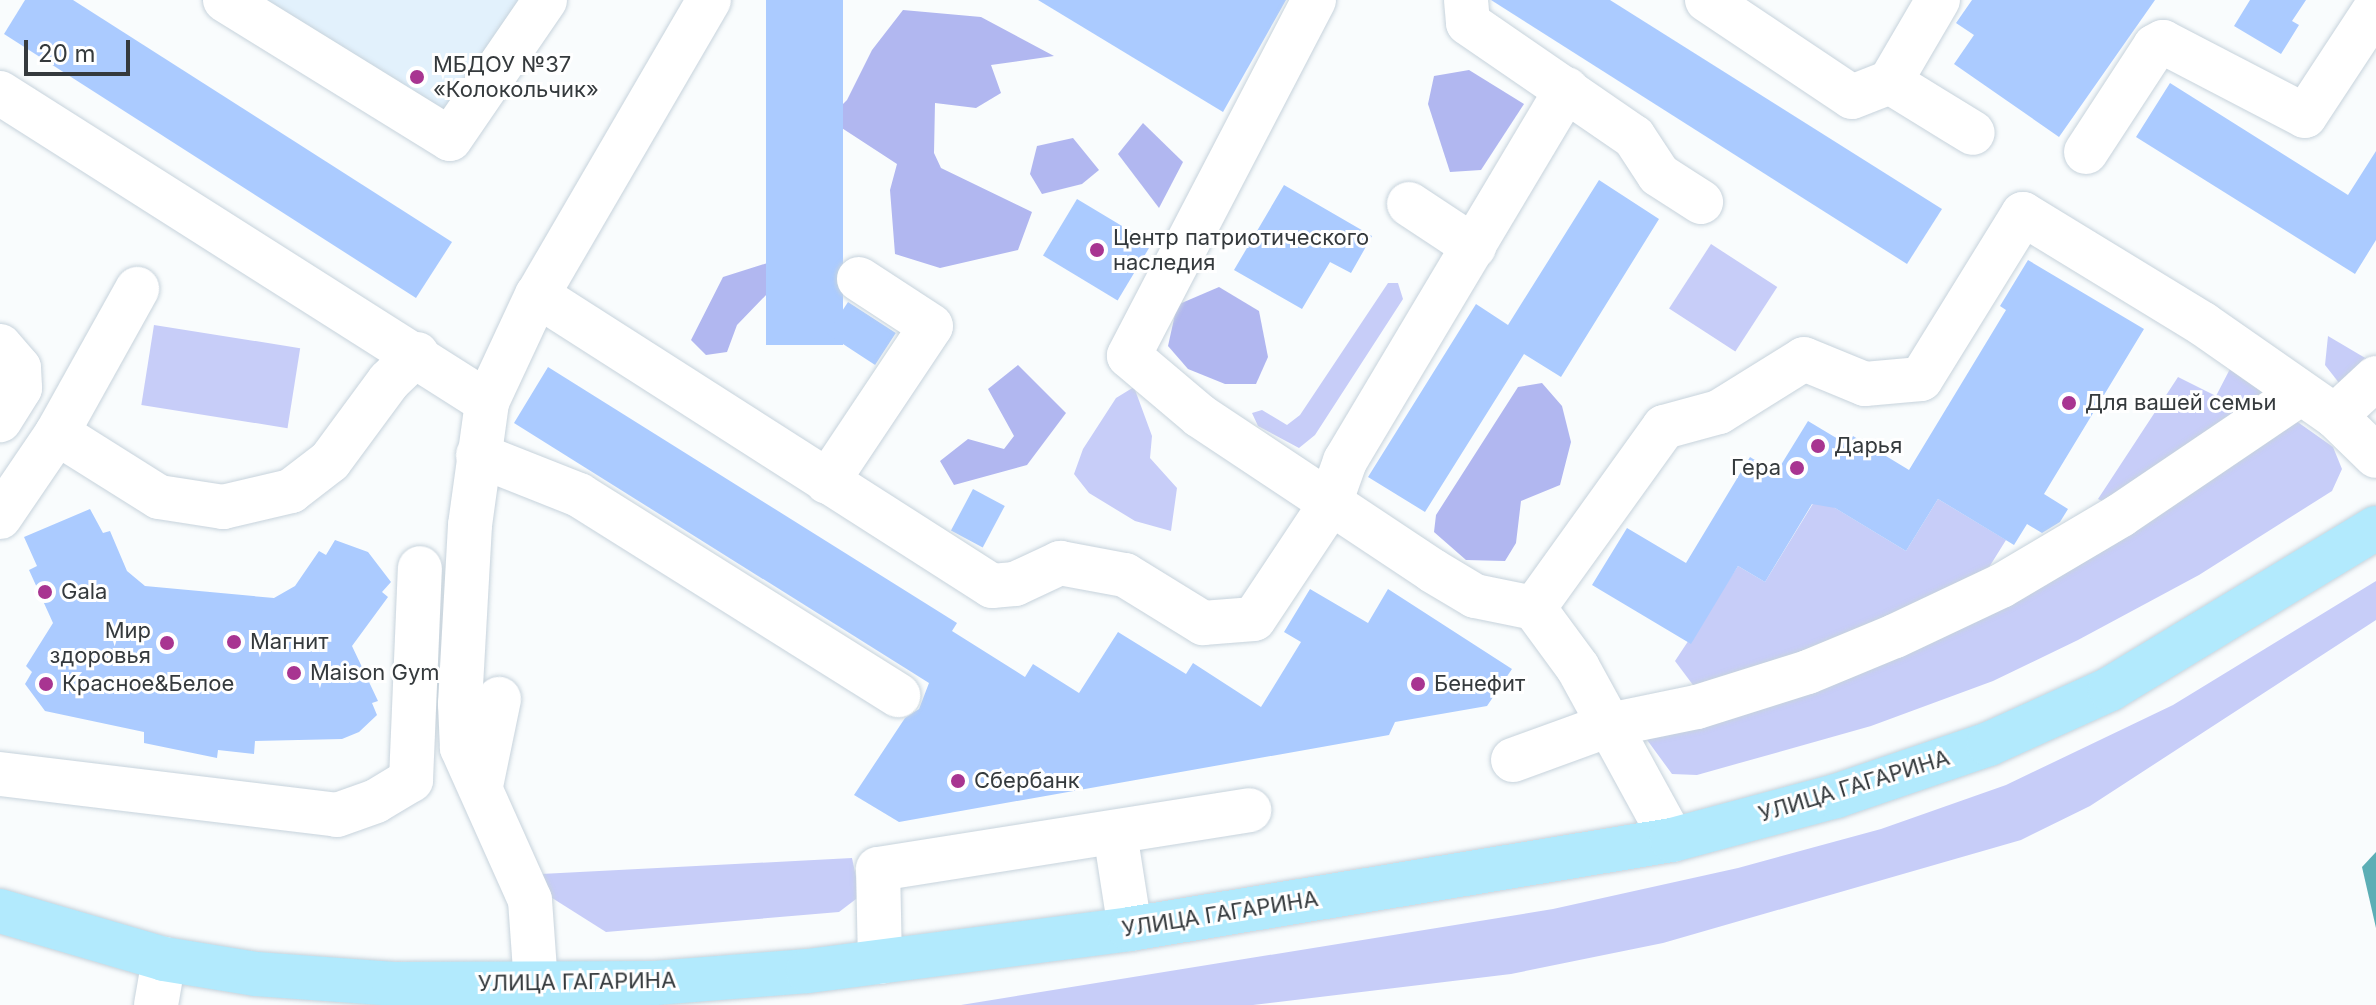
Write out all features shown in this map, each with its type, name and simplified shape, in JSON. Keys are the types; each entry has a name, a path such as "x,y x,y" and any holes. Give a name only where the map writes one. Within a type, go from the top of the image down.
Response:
{"main road":[{"name":"УЛИЦА ГАГАРИНА","path":"0,911 164,959 256,974 378,983 655,983 880,962 1130,929 1672,840 1836,796 1989,744 2123,681 2376,528"}],"lane":[{"path":"225,0 450,139 545,0"},
{"path":"536,984 530,900 479,793 462,748 479,701 478,455 487,402 537,295 709,0"},
{"path":"1314,0 1129,356 1200,416 1329,506 1475,596 1534,608 1578,668 1672,840"},
{"path":"1466,0 1468,23 1634,137 1659,175 1701,202"},
{"path":"1707,0 1852,97 1890,82 1938,0"},
{"path":"2086,152 2155,46 2163,42 2305,116 2376,8"},
{"path":"1890,82 1973,133"},
{"path":"537,295 992,586 1015,584 1060,563 1125,575 1203,623 1254,619 1329,506 1345,461 1567,89"},
{"path":"0,93 417,354 487,402"},
{"path":"1409,204 1474,247"},
{"path":"1534,608 1664,427 1719,412 1804,359 1865,384 1921,379 2023,214 2203,324 2317,405 2376,456"},
{"path":"827,482 931,326 859,279"},
{"path":"0,517 57,433 137,289"},
{"path":"0,346 19,368 20,388 0,420"},
{"path":"57,433 159,497 223,507 291,491 330,461 389,381 417,354"},
{"path":"1513,760 1609,725 1697,707 1808,672 2001,586 2317,405 2376,378"},
{"path":"478,455 579,495 898,695"},
{"path":"0,774 337,815 376,801 411,780 412,696 420,568"},
{"path":"412,696 479,701"},
{"path":"880,962 878,869 1249,810"},
{"path":"1115,833 1130,929"},
{"path":"156,1005 164,959"}],"shaded area":[{"name":"МБДОУ №37 «Колокольчик»","path":"201,0 560,0 452,154"},
{"path":"903,10 981,17 1054,56 991,65 1001,93 976,108 935,103 934,153 941,168 1032,212 1018,250 940,268 895,254 890,190 897,164 828,119 847,100 872,50"},
{"path":"1469,70 1524,104 1481,170 1450,172 1428,104 1434,76"},
{"path":"1143,123 1183,162 1159,208 1118,154"},
{"path":"1073,138 1099,170 1082,184 1042,194 1030,174 1037,146"},
{"path":"800,186 820,187 839,218 786,287 767,294 737,325 727,352 706,355 691,340 723,277 777,260 767,222"},
{"path":"1711,244 1777,287 1735,352 1669,309"},
{"path":"1388,283 1398,283 1403,299 1315,435 1299,448 1258,426 1252,413 1262,410 1287,425 1300,415"},
{"path":"1219,287 1259,311 1268,357 1256,384 1225,384 1188,369 1168,346 1177,305"},
{"path":"154,325 300,348 288,428 141,405"},
{"path":"2328,336 2372,362 2343,388 2325,365"},
{"path":"1018,365 1066,413 1027,465 954,485 940,461 968,439 1004,449 1014,436 988,389"},
{"path":"2231,367 2279,396 2106,503 2098,499 2178,377 2216,396"},
{"path":"1542,383 1562,406 1571,442 1560,485 1521,501 1516,543 1505,561 1466,560 1434,532 1436,515 1518,387"},
{"path":"1134,387 1152,436 1150,458 1177,488 1171,531 1135,521 1089,493 1074,474 1083,449 1116,398"},
{"path":"2292,418 2333,447 2342,469 2332,491 2199,575 2078,640 1993,681 1871,726 1697,775 1672,774 1642,733 1743,707"},
{"path":"1817,497 1906,551 1938,499 2006,540 1983,577 1813,657 1696,689 1675,661 1738,566 1765,582"},
{"path":"2376,581 2376,620 2090,806 2021,840 1663,943 1511,974 1253,1005 961,1005 1553,909 1738,868 1881,829 2006,785 2173,705"},
{"path":"2376,852 2376,928 2362,867"},
{"path":"852,858 860,896 839,912 606,932 549,896 541,874"}],"building":[{"path":"25,0 73,0 452,242 416,298 4,34"},
{"path":"766,0 843,0 843,345 766,345"},
{"path":"1038,0 1286,0 1223,112"},
{"path":"1491,0 1610,0 1942,209 1907,264"},
{"path":"1972,0 2155,0 2059,137 1954,64 1974,35 1956,23"},
{"path":"2250,0 2306,0 2292,21 2299,25 2281,54 2234,26"},
{"path":"2170,83 2348,195 2376,151 2376,240 2355,274 2136,137"},
{"path":"1599,180 1659,219 1561,377 1524,354 1425,512 1368,477 1476,304 1508,325"},
{"path":"1284,185 1372,236 1351,273 1330,262 1302,309 1234,270"},
{"name":"Центр патриотического наследия","path":"1077,199 1152,244 1118,300 1043,256"},
{"path":"2028,260 2144,329 2044,494 2068,509 2060,522 2042,533 2027,524 2014,545 1938,499 1906,551 1835,508 1812,504 1765,582 1738,566 1691,644 1592,585 1627,528 1686,563 1750,457 1776,473 1808,421 1848,445 1853,436 1909,470 2006,310 2000,306"},
{"path":"848,302 896,333 875,365 827,334"},
{"path":"548,367 957,623 952,631 1025,677 1033,664 1079,693 1118,632 1186,674 1193,663 1261,707 1301,642 1284,632 1310,589 1368,623 1388,589 1512,669 1487,706 1395,722 1389,735 899,822 854,795 905,718 919,709 929,683 514,423"},
{"path":"973,489 1005,506 983,547 951,530"},
{"path":"90,509 103,533 110,531 127,571 145,586 274,598 295,586 319,551 326,555 335,540 368,552 391,582 382,592 388,597 352,646 378,701 372,703 377,715 359,732 342,739 255,741 254,754 218,750 217,758 144,743 144,732 45,711 25,684 32,672 26,666 53,623 29,570 37,566 24,537"}],"place":[{"name":"МБДОУ №37 «Колокольчик»","path":"417,77"},
{"name":"Центр патриотического наследия","path":"1097,250"},
{"name":"Для вашей семьи","path":"2069,403"},
{"name":"Дарья","path":"1818,446"},
{"name":"Гера","path":"1797,468"},
{"name":"Gala","path":"45,592"},
{"name":"Магнит","path":"234,642"},
{"name":"Мир здоровья","path":"167,643"},
{"name":"Maison Gym","path":"294,673"},
{"name":"Красное&Белое","path":"46,684"},
{"name":"Бенефит","path":"1418,684"},
{"name":"Сбербанк","path":"958,781"}]}
